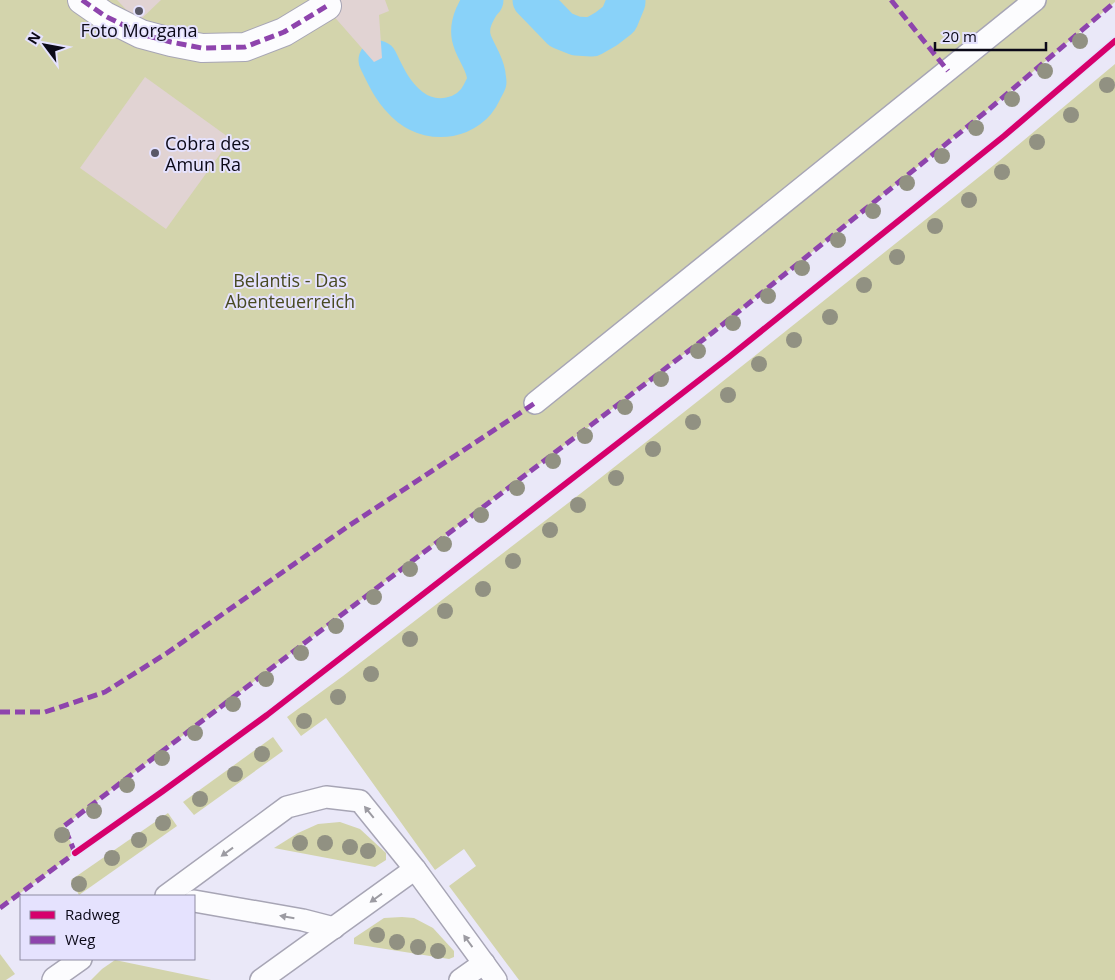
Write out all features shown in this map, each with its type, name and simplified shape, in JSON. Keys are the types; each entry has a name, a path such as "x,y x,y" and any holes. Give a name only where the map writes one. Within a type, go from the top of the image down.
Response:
{"street":[{"path":"82,0 105,16 142,34 202,48 245,48 284,32 327,6"}],"lane":[{"path":"535,403 1035,0"},
{"path":"167,895 287,808 326,797 360,801 415,869 496,980"},
{"path":"261,980 415,869"},
{"path":"195,901 303,920 334,928"},
{"path":"53,980 80,960"},
{"path":"460,980 484,963"}],"green space":[{"name":"Belantis - Das Abenteuerreich","path":"0,0 1115,0 1115,2 988,110 712,333 64,826 75,853 0,908"},
{"path":"1115,64 1115,980 519,980 449,886 476,866 464,849 435,870 326,718 301,736 287,717 589,487 999,161"},
{"path":"273,737 283,751 194,815 183,802"},
{"path":"168,813 177,826 79,895 71,880"},
{"path":"340,822 360,829 386,853 386,860 375,867 274,848 298,833 318,824"},
{"path":"384,918 414,918 433,928 454,951 454,957 449,959 354,944 354,938"},
{"path":"0,954 15,974 6,980 0,980"},
{"path":"115,960 211,980 91,980"}],"building":[{"name":"Foto Morgana","path":"117,0 161,0 138,22"},
{"path":"323,0 385,0 389,11 379,15 382,58 374,62 331,13"},
{"name":"Cobra des Amun Ra","path":"145,77 231,139 166,229 80,168"}],"waterway":[{"path":"378,60 395,91 404,102 419,113 439,118 460,114 476,101 487,82 484,66 474,46 471,33 474,16 484,0"},
{"path":"532,0 561,30 576,36 592,37 619,19 626,0"}],"marked path":[{"path":"82,0 105,16 141,34 202,48 245,47 284,32 327,6"},
{"path":"891,0 948,71"},
{"path":"75,853 64,826 712,333 988,110 1115,2"},
{"path":"0,712 45,712 105,692 167,653 347,527 535,403"},
{"path":"0,908 79,850"}],"cycle path":[{"path":"75,853 267,715 729,357 1004,136 1115,41"}],"place":[{"name":"Foto Morgana","path":"139,11"},
{"name":"Cobra des Amun Ra","path":"155,153"}]}
